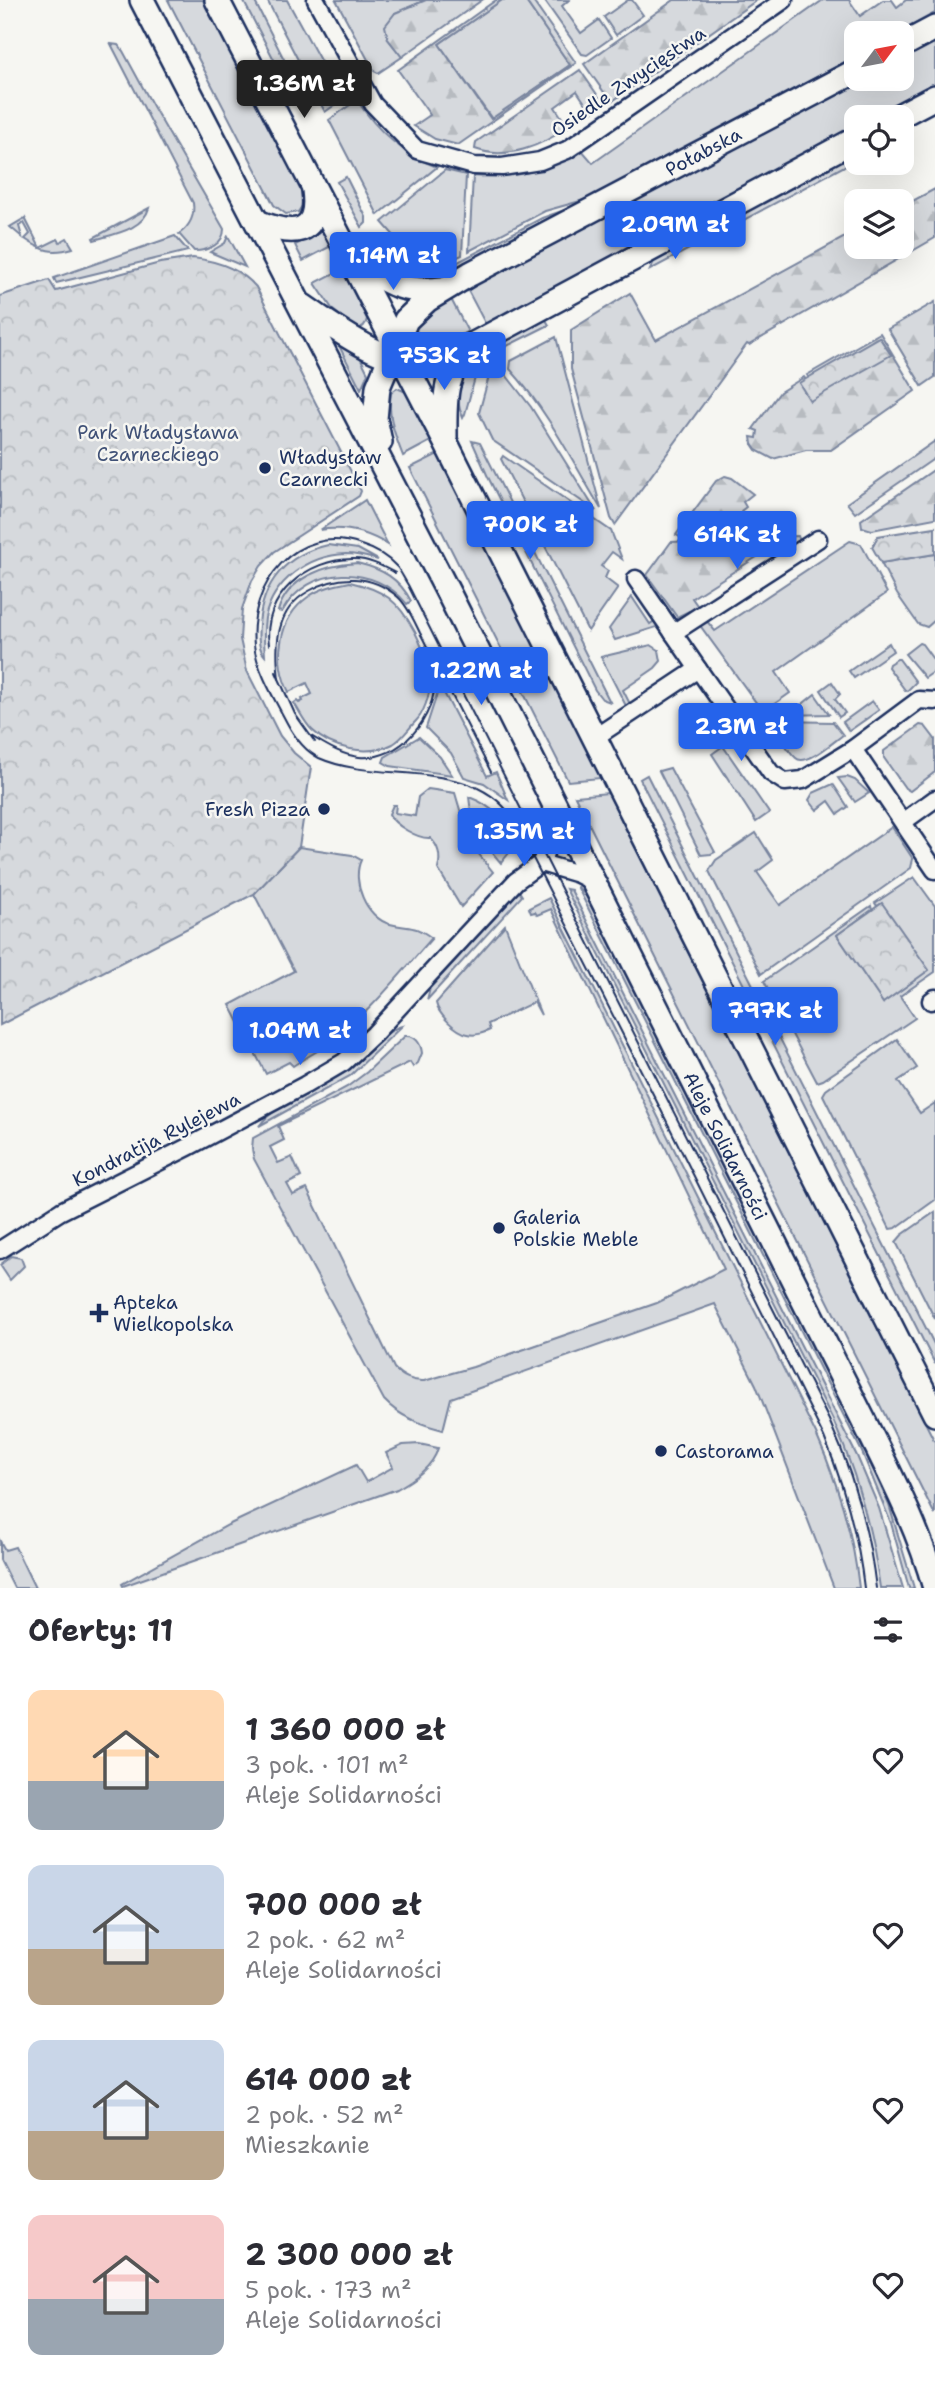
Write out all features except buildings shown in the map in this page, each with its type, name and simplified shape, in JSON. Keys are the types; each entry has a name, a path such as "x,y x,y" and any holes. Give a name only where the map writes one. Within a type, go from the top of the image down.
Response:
{"street":[{"name":"Aleje Solidarności","path":"142,0 387,472 891,1475 912,1521 935,1588"},
{"path":"217,0 352,260 396,354 445,441 935,1414"},
{"name":"Osiedle Zwycięstwa","path":"316,0 373,104 417,150 474,166 502,167 540,161 567,150 784,0"},
{"path":"914,39 935,28"},
{"name":"Połabska","path":"387,472 375,419 375,402 378,387 396,354 406,320 415,310 446,288 844,77"},
{"path":"914,108 935,97"},
{"path":"300,304 342,332 396,354 431,362 474,344 844,145"},
{"path":"257,222 280,231 297,230 312,222 316,209 314,188"},
{"path":"352,260 407,290 446,288"},
{"path":"445,441 445,399 448,382 458,359 474,344"},
{"path":"673,633 818,539"},
{"path":"635,579 771,774 785,782 803,780 853,749 919,700 935,701"},
{"path":"594,738 698,669"},
{"path":"853,749 935,870"},
{"path":"550,798 553,823 550,843 541,863 592,881"},
{"path":"903,822 935,799"},
{"name":"Kondratija Rylejewa","path":"0,1250 61,1211 306,1085 344,1062 374,1034 516,881 541,863"}],"green space":[{"path":"168,0 203,0 304,194 304,203 298,212 286,214 274,205"},
{"path":"243,0 254,0 291,73 283,77"},
{"path":"267,0 287,0 333,84 345,78 353,92 325,112"},
{"path":"336,0 426,0 395,13 388,39 402,57 378,73 374,71"},
{"path":"426,0 482,0 402,57 388,39 385,26 395,13"},
{"path":"496,0 502,0 439,44 491,119 570,65 525,0 532,0 576,63 458,145 435,139 414,126 430,115 398,70"},
{"path":"502,0 525,0 570,65 492,119 439,44"},
{"path":"544,0 569,0 562,6 581,33 599,20 611,38 587,55 582,54"},
{"path":"632,0 643,15 616,35 604,17"},
{"path":"674,0 757,0 611,102 584,64"},
{"path":"823,0 849,0 860,16 883,0 892,0 897,7 906,0 935,0 935,13 914,24 914,21 844,21 844,62 591,198 545,211 469,251 473,176 530,172 557,163 582,150 593,163"},
{"path":"935,40 935,87 901,105 844,105 844,136 486,325 467,289 844,90 914,91 914,52"},
{"path":"111,44 118,45 123,51 224,229 221,239 210,248 194,251 179,234 191,220 193,203"},
{"path":"580,70 603,103 591,112 577,91 555,107 568,127 547,140 512,152 475,149 476,142"},
{"path":"357,100 391,140 424,162 437,167 378,215 329,120"},
{"path":"844,157 844,166 650,270 655,259"},
{"path":"445,170 466,175 462,255 444,263 396,238 382,222"},
{"path":"346,177 366,217 366,223 362,227 337,182"},
{"path":"935,189 935,238 914,250 914,200"},
{"path":"149,208 141,221 134,226 94,240 93,238"},
{"path":"573,209 456,268 458,262 542,218"},
{"path":"25,218 40,248 25,239 30,234 24,223 19,226 22,237 10,227"},
{"path":"323,231 331,246 303,261 295,245"},
{"path":"175,236 188,251 56,283 54,278"},
{"path":"228,236 245,267 210,252 225,243"},
{"path":"67,238 73,248 54,251 40,248 58,239 60,242"},
{"path":"844,238 844,259 898,259 747,344 615,525 571,369 571,330 630,293 656,340"},
{"path":"384,246 437,276 418,279 401,275 387,265 375,249"},
{"name":"Park Władysława Czarneckiego","path":"193,258 228,266 256,287 361,491 359,496 274,552 252,581 242,609 240,639 247,671 280,736 294,753 311,767 299,847 254,894 0,1025 0,296 49,280 56,291 160,263"},
{"path":"342,269 367,319 359,329 333,310 315,283"},
{"path":"451,299 468,332 438,345 423,344 416,330 420,320"},
{"path":"935,302 935,377 922,386 888,329"},
{"path":"545,318 549,325 505,347 498,342"},
{"path":"880,333 915,391 831,450 806,450 773,459 756,450 751,437 757,438 758,431 753,429 780,392 804,377 806,380 799,384 891,355 879,337 809,378 807,375"},
{"path":"334,336 357,351 368,373 361,389"},
{"path":"556,337 601,509 548,419 510,369 511,361"},
{"path":"879,337 891,355 810,401 799,383"},
{"path":"481,356 463,418 458,400 460,384 467,369"},
{"path":"496,369 503,371 531,407 596,511 492,440 479,413 489,376"},
{"path":"397,388 406,392 431,441 403,456 390,409 391,393"},
{"path":"472,441 480,443 610,702 602,699 595,690"},
{"path":"935,441 935,458 855,513 847,503"},
{"path":"438,454 601,778 568,781 410,468"},
{"path":"503,456 611,531 622,559 612,552 601,566 608,571 605,578 618,588 588,631 501,459"},
{"path":"935,469 935,518 872,530 862,527 861,520"},
{"path":"725,476 732,478 753,494 743,502 746,507 741,511 755,530 778,515 792,530 680,537 676,535 716,481"},
{"path":"365,500 388,545 356,531 320,530"},
{"path":"935,527 935,554 881,563 872,547 878,536"},
{"path":"798,536 800,541 794,549 782,541 692,598 701,611 693,616 689,611 677,617 647,575 671,542"},
{"path":"850,541 861,544 887,593 776,672 790,693 763,712 699,624 706,620 715,631"},
{"path":"328,545 358,549 378,560 346,554 332,556 319,559 295,572 284,582 269,605 264,623 265,656 260,646 259,625 265,596 271,584 289,563 300,555"},
{"path":"935,554 935,620 927,627 918,624 897,594 881,563"},
{"path":"357,563 374,568 395,580 411,601 407,604 394,591 378,582 360,576 342,575 308,585 294,596 282,612 278,611 290,589 299,581 321,570"},
{"path":"350,582 381,593 396,604 421,644 430,676 430,688 419,718 397,742 372,750 339,746 312,730 294,703 303,701 302,699 312,694 307,683 289,692 281,667 281,641 290,616 298,606 318,591"},
{"path":"632,597 650,624 656,620 660,626 615,640 609,629"},
{"path":"889,643 893,651 854,678 849,671"},
{"path":"919,643 935,662 935,671 925,678 905,654"},
{"path":"651,645 659,650 661,661 623,690 630,704 626,706 601,657"},
{"path":"897,659 916,682 907,691 888,667"},
{"path":"832,682 840,694 835,699 845,713 839,717 821,690"},
{"path":"441,687 487,776 496,772 508,800 484,783 464,777 451,753 426,728"},
{"path":"815,694 829,714 789,715"},
{"path":"872,701 879,710 849,731 843,722"},
{"path":"779,721 833,722 843,735 813,757 800,760 790,751 773,726"},
{"path":"920,725 925,726 935,739 935,772 910,791 884,758 884,751"},
{"path":"419,737 440,757 452,775 390,766 383,762 385,757"},
{"path":"723,746 769,813 756,822 712,754"},
{"path":"670,768 715,852 701,855 659,771"},
{"path":"647,775 935,1346 935,1364 640,779"},
{"path":"838,778 855,780 869,793 855,802"},
{"path":"833,784 848,807 838,814 829,801 817,810 809,800 813,793"},
{"path":"428,789 455,793 466,830 478,853 493,872 461,907 438,869 438,852 433,841 407,831 389,814 393,805 396,805 395,813 415,816 418,797"},
{"path":"608,793 935,1442 935,1515 575,796"},
{"path":"469,797 499,816 508,831 513,848 501,863 479,833 472,816"},
{"path":"892,827 913,859 911,868 761,974 709,871 716,860 756,833 773,860 757,872 780,905"},
{"path":"299,847 352,855 361,860 358,869 359,888 374,914 390,924 416,929 432,938 382,995 340,1035 293,1066 289,1062 266,1074 230,1005 294,971 254,894"},
{"path":"914,877 935,906 935,972 900,996 915,1018 817,1082 764,981 871,906 872,910 837,935 883,1002 881,904 877,906 875,903"},
{"path":"577,886 587,897 855,1428 889,1505 914,1588 909,1588 891,1523 862,1452"},
{"path":"566,889 571,890 857,1456 879,1508 903,1588 880,1588 873,1544 862,1502 833,1420"},
{"path":"519,891 522,896 427,1000 430,988"},
{"path":"549,898 816,1434 843,1509 859,1588 834,1588 756,1385 715,1304 451,1398 443,1430 426,1425 404,1415 384,1400 254,1159 253,1138 347,1087 405,1036 415,1038 419,1043 422,1053 413,1067 410,1062 278,1126 284,1140 270,1147 278,1163 292,1157 301,1177 287,1184 293,1195 307,1189 394,1368 416,1381 473,1367 657,1303 724,1269 551,909 537,915 535,912 531,913 529,908"},
{"path":"882,903 929,970 883,1003 837,935"},
{"path":"505,925 541,1015 534,1002 488,1024 490,1030 471,1035 463,1033 444,1017 436,1003"},
{"path":"402,1026 350,1076 259,1126 288,1103 347,1071 381,1039"},
{"path":"897,1039 917,1068 898,1081 920,1113 935,1103 935,1200 896,1228 890,1229 823,1095 826,1090"},
{"path":"935,1212 935,1319 896,1242"},
{"path":"11,1256 21,1258 24,1266 10,1280 0,1265"},
{"path":"419,1444 438,1448 432,1461 422,1472 397,1489 123,1586 122,1584 228,1525 356,1465 366,1482 393,1467 386,1453 403,1445"},
{"path":"0,1541 5,1550 15,1547 35,1588 14,1588 0,1560"}],"tram line":[{"path":"864,1588 849,1511 824,1437 512,817 494,798 473,786 449,779 343,766 319,758 300,743 287,723 259,665 254,645 254,623 259,601 268,581 281,564 297,551 316,542 337,540 361,545 389,559 408,585 829,1420 859,1502 876,1588"},
{"path":"269,645 268,627 272,611 291,583 305,573 337,560 354,559 380,565 395,573"},
{"path":"279,679 277,654 280,629 289,608 309,591 331,582 355,579 388,589 405,605 431,655 435,678 429,707 413,734 389,752 359,757 340,752 311,736"},
{"path":"437,666 491,772"},
{"path":"276,672 295,714 315,742"}],"place":[{"name":"Władysław Czarnecki","path":"265,468"},
{"name":"Fresh Pizza","path":"324,809"},
{"name":"Galeria Polskie Meble","path":"499,1228"},
{"name":"Apteka Wielkopolska","path":"99,1313"},
{"name":"Castorama","path":"661,1451"}]}
